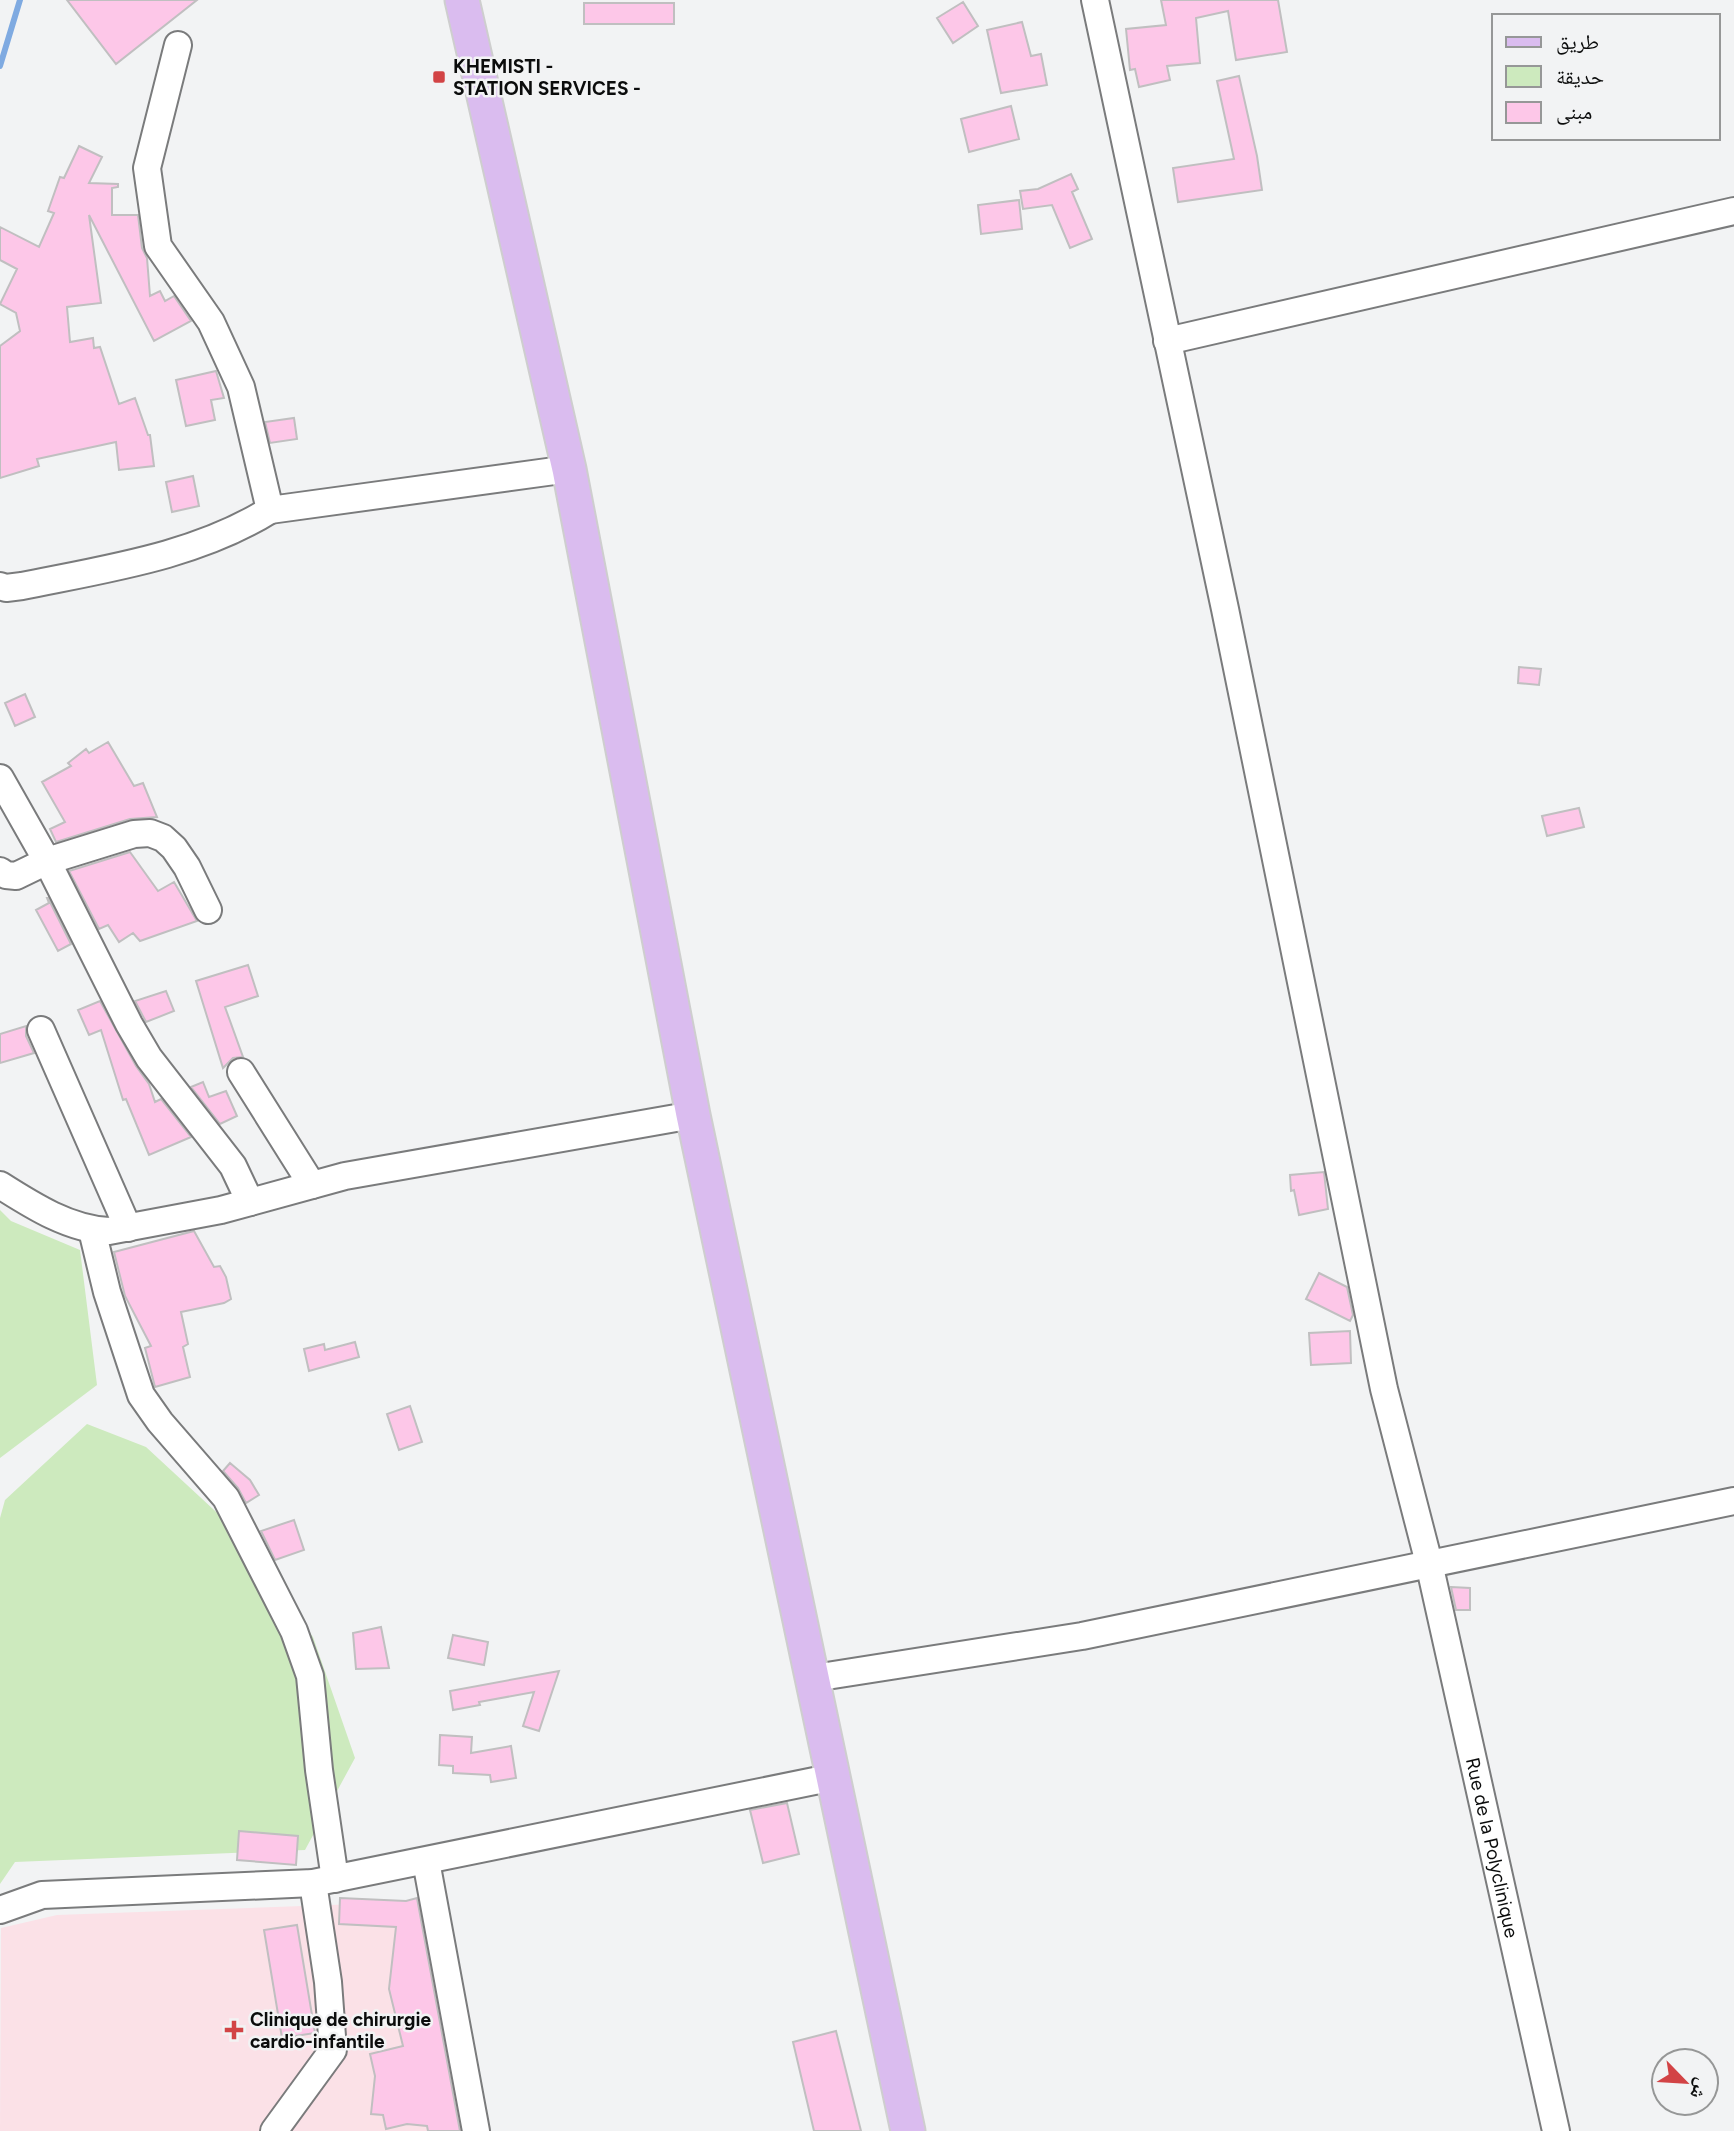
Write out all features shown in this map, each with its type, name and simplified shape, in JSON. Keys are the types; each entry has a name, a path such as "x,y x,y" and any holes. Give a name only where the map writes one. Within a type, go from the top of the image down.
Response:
{"main road":[{"path":"462,0 569,469 693,1115 908,2131"}],"street":[{"name":"Rue de la Polyclinique","path":"1095,0 1239,678 1384,1389 1429,1563 1556,2131"},
{"path":"178,46 147,167 158,246 211,322 241,387 270,510"},
{"path":"1167,341 1734,211"},
{"path":"0,586 22,586 116,567 168,553 241,529 270,510 569,469"},
{"path":"0,778 149,1058 233,1166 250,1202"},
{"path":"0,871 6,876 16,876 47,862 134,834 150,833 163,838 174,848 187,867 208,910"},
{"path":"41,1030 128,1228"},
{"path":"241,1072 312,1185"},
{"path":"0,1185 54,1216 92,1230 110,1231 221,1210 345,1176 693,1115"},
{"path":"92,1230 107,1292 141,1395 160,1422 226,1498 295,1630 310,1676 319,1770 333,2050 274,2131"},
{"path":"814,1678 1082,1636 1734,1501"},
{"path":"0,1910 42,1895 324,1881 834,1777"},
{"path":"426,1861 476,2131"}],"shaded area":[{"name":"Clinique de chirurgie cardio-infantile","path":"442,1901 490,2131 0,2131 1,1928 57,1915"}],"green space":[{"path":"0,1210 11,1221 80,1250 97,1385 0,1458"},
{"path":"87,1424 146,1447 240,1534 313,1637 355,1758 305,1850 15,1862 0,1884 0,1518 5,1500"}],"building":[{"path":"67,0 197,0 116,64"},
{"path":"1161,0 1278,0 1287,52 1236,60 1228,11 1196,18 1200,63 1167,66 1170,80 1139,87 1135,69 1130,70 1126,29 1166,25"},
{"path":"963,2 978,26 953,43 937,18"},
{"path":"584,3 674,3 674,24 584,24"},
{"path":"1022,22 1031,56 1041,54 1047,85 1001,93 987,30"},
{"path":"1239,76 1262,190 1178,202 1173,168 1234,159 1217,81"},
{"path":"1011,106 1019,139 969,152 961,119"},
{"path":"79,146 102,157 89,183 118,184 118,187 112,188 112,215 138,215 142,248 147,258 150,296 160,291 165,301 174,296 191,321 154,341 89,215 101,303 67,307 70,342 93,338 94,348 100,347 119,404 135,398 150,435 154,466 119,470 116,442 37,459 39,466 0,478 0,346 20,331 16,313 0,304 17,269 0,260 0,227 39,247 54,213 48,211 60,177 64,178"},
{"path":"1071,174 1078,189 1072,192 1092,239 1070,248 1052,205 1023,209 1020,191 1038,189"},
{"path":"1019,200 1022,229 981,234 978,205"},
{"path":"216,371 224,398 211,400 215,420 186,426 176,380"},
{"path":"294,418 297,439 270,443 265,422"},
{"path":"193,476 199,506 172,512 166,482"},
{"path":"1519,667 1541,669 1539,685 1518,683"},
{"path":"25,694 35,717 15,726 5,703"},
{"path":"108,742 134,786 143,783 157,817 130,819 56,842 50,829 65,822 42,782 71,766 68,763 86,749 89,753"},
{"path":"1579,808 1584,827 1547,836 1542,816"},
{"path":"130,852 158,891 174,882 197,921 140,941 133,933 119,942 108,925 99,929 69,871"},
{"path":"47,898 71,944 58,951 36,910 49,903"},
{"path":"248,965 258,996 225,1007 243,1057 233,1058 223,1068 196,981"},
{"path":"166,991 174,1011 146,1022 135,1001"},
{"path":"100,1001 149,1084 155,1102 161,1099 191,1137 149,1155 126,1099 123,1100 101,1030 89,1035 78,1010"},
{"path":"26,1026 26,1036 34,1053 0,1063 0,1034"},
{"path":"203,1082 209,1097 226,1091 237,1116 220,1124 191,1087"},
{"path":"1324,1172 1328,1209 1299,1215 1294,1190 1291,1191 1290,1175"},
{"path":"194,1231 214,1267 220,1266 226,1277 231,1299 224,1303 181,1312 188,1344 183,1347 190,1377 155,1387 145,1348 151,1346 125,1296 114,1252"},
{"path":"1319,1273 1347,1287 1353,1315 1350,1321 1306,1299"},
{"path":"1350,1331 1351,1363 1311,1365 1309,1333"},
{"path":"355,1342 359,1357 309,1371 304,1349 324,1344 325,1350"},
{"path":"410,1406 422,1442 399,1450 387,1414"},
{"path":"230,1463 250,1480 259,1495 246,1503 238,1488 223,1471"},
{"path":"294,1520 304,1550 275,1560 261,1531"},
{"path":"1451,1587 1470,1588 1470,1610 1456,1610"},
{"path":"381,1627 389,1668 356,1669 353,1633"},
{"path":"453,1635 488,1642 484,1665 448,1658"},
{"path":"559,1671 539,1731 523,1726 534,1692 479,1702 480,1705 453,1710 450,1691"},
{"path":"440,1735 472,1737 471,1753 511,1746 516,1778 491,1782 490,1775 453,1773 453,1766 439,1765"},
{"path":"787,1803 799,1854 763,1863 750,1810"},
{"path":"239,1831 298,1836 296,1865 237,1860"},
{"path":"340,1898 406,1901 417,1898 460,2131 428,2131 427,2126 407,2124 386,2129 383,2115 371,2114 375,2076 370,2054 403,2046 389,1989 396,1927 339,1924"},
{"path":"297,1925 315,2033 282,2038 264,1930"},
{"path":"836,2031 861,2131 814,2131 793,2042"}],"waterway":[{"path":"0,66 20,0"}],"place":[{"name":"KHEMISTI - STATION SERVICES -","path":"439,77"},
{"name":"Clinique de chirurgie cardio-infantile","path":"234,2030"}]}
